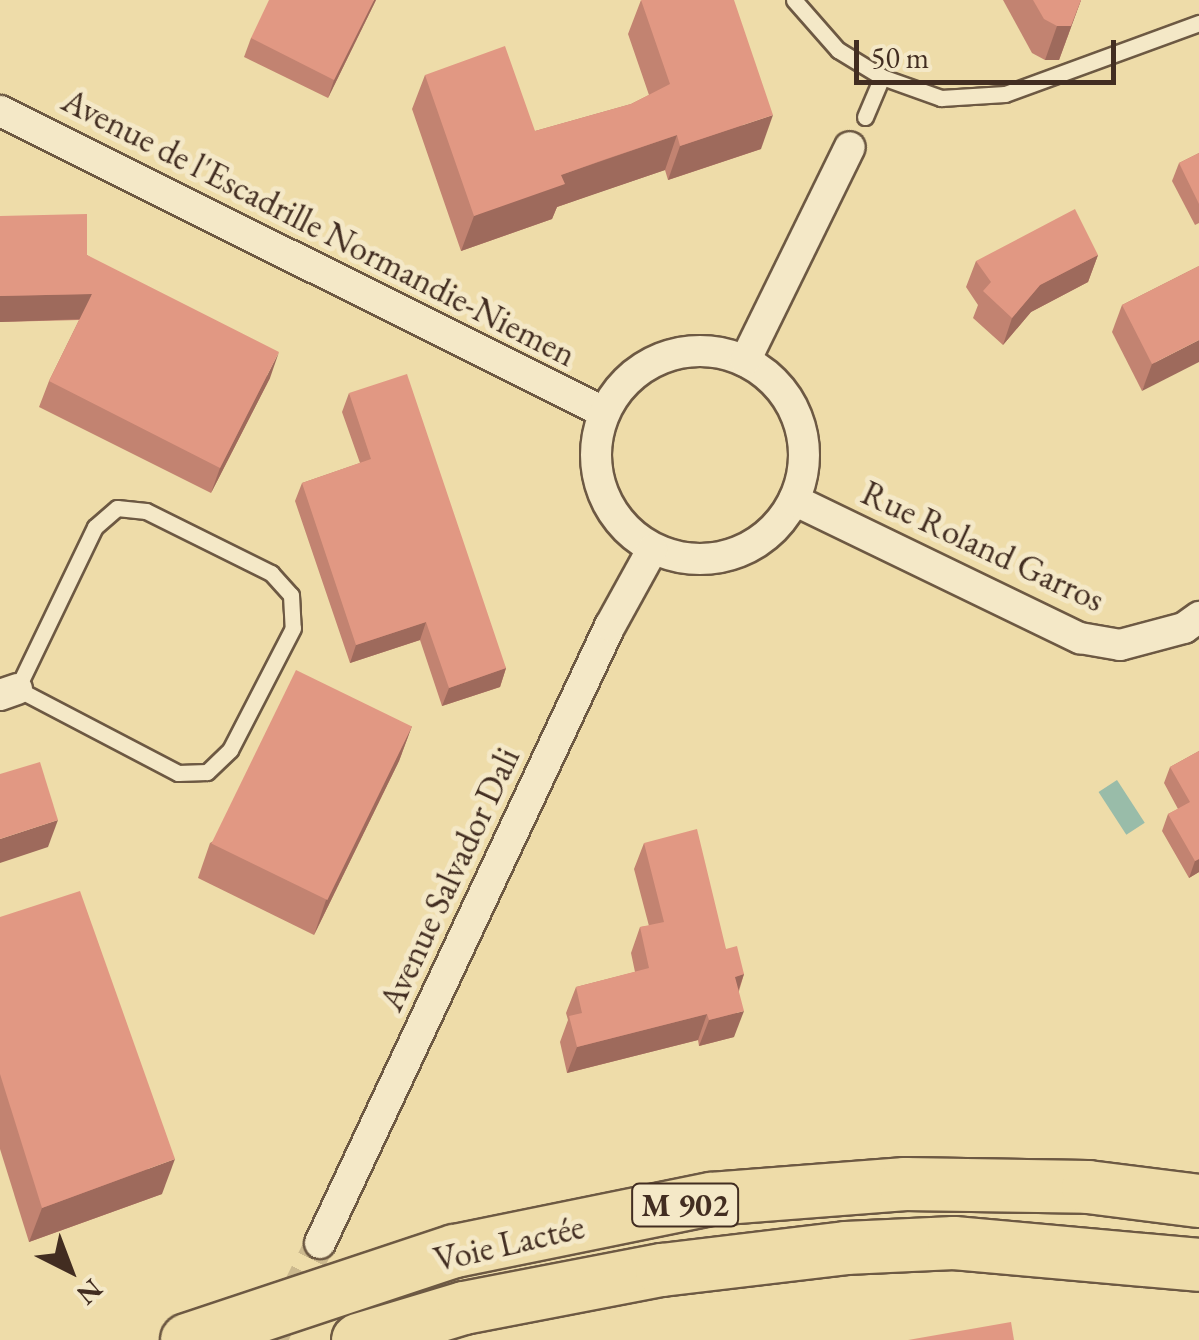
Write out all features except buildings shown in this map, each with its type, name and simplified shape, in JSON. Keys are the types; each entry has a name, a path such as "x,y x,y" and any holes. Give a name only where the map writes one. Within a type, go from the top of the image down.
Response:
{"highway":[{"name":"Voie Lactée","path":"187,1340 454,1252 710,1200 905,1184 1088,1187 1199,1201"},
{"name":"Voie Lactée","path":"358,1340 464,1308 662,1270 846,1248 954,1244 1199,1265"},
{"path":"846,1248 866,1273 985,1275 1199,1302"}],"street":[{"name":"Avenue de l'Escadrille Normandie-Niemen","path":"0,111 604,412"},
{"path":"745,360 850,147"},
{"path":"706,351 745,360 786,397 799,422 803,462 794,500 769,534 734,555 692,560 652,550 620,524 600,489 594,450 604,412 629,378 666,356 706,351"},
{"name":"Rue Roland Garros","path":"794,500 1080,638 1120,644 1199,617"},
{"name":"Avenue Salvador Dali","path":"320,1243 601,644 652,550"}],"lane":[{"path":"794,0 838,50 882,78 941,98 1005,94 1199,23"},
{"path":"865,117 882,78"},
{"path":"117,508 146,511 253,564 291,595 293,628 230,750 208,772 178,773 8,692 95,527 117,508"}],"shaded area":[{"path":"1117,780 1145,823 1126,835 1099,792"}],"tunnel":[{"path":"272,1340 320,1243"}]}
